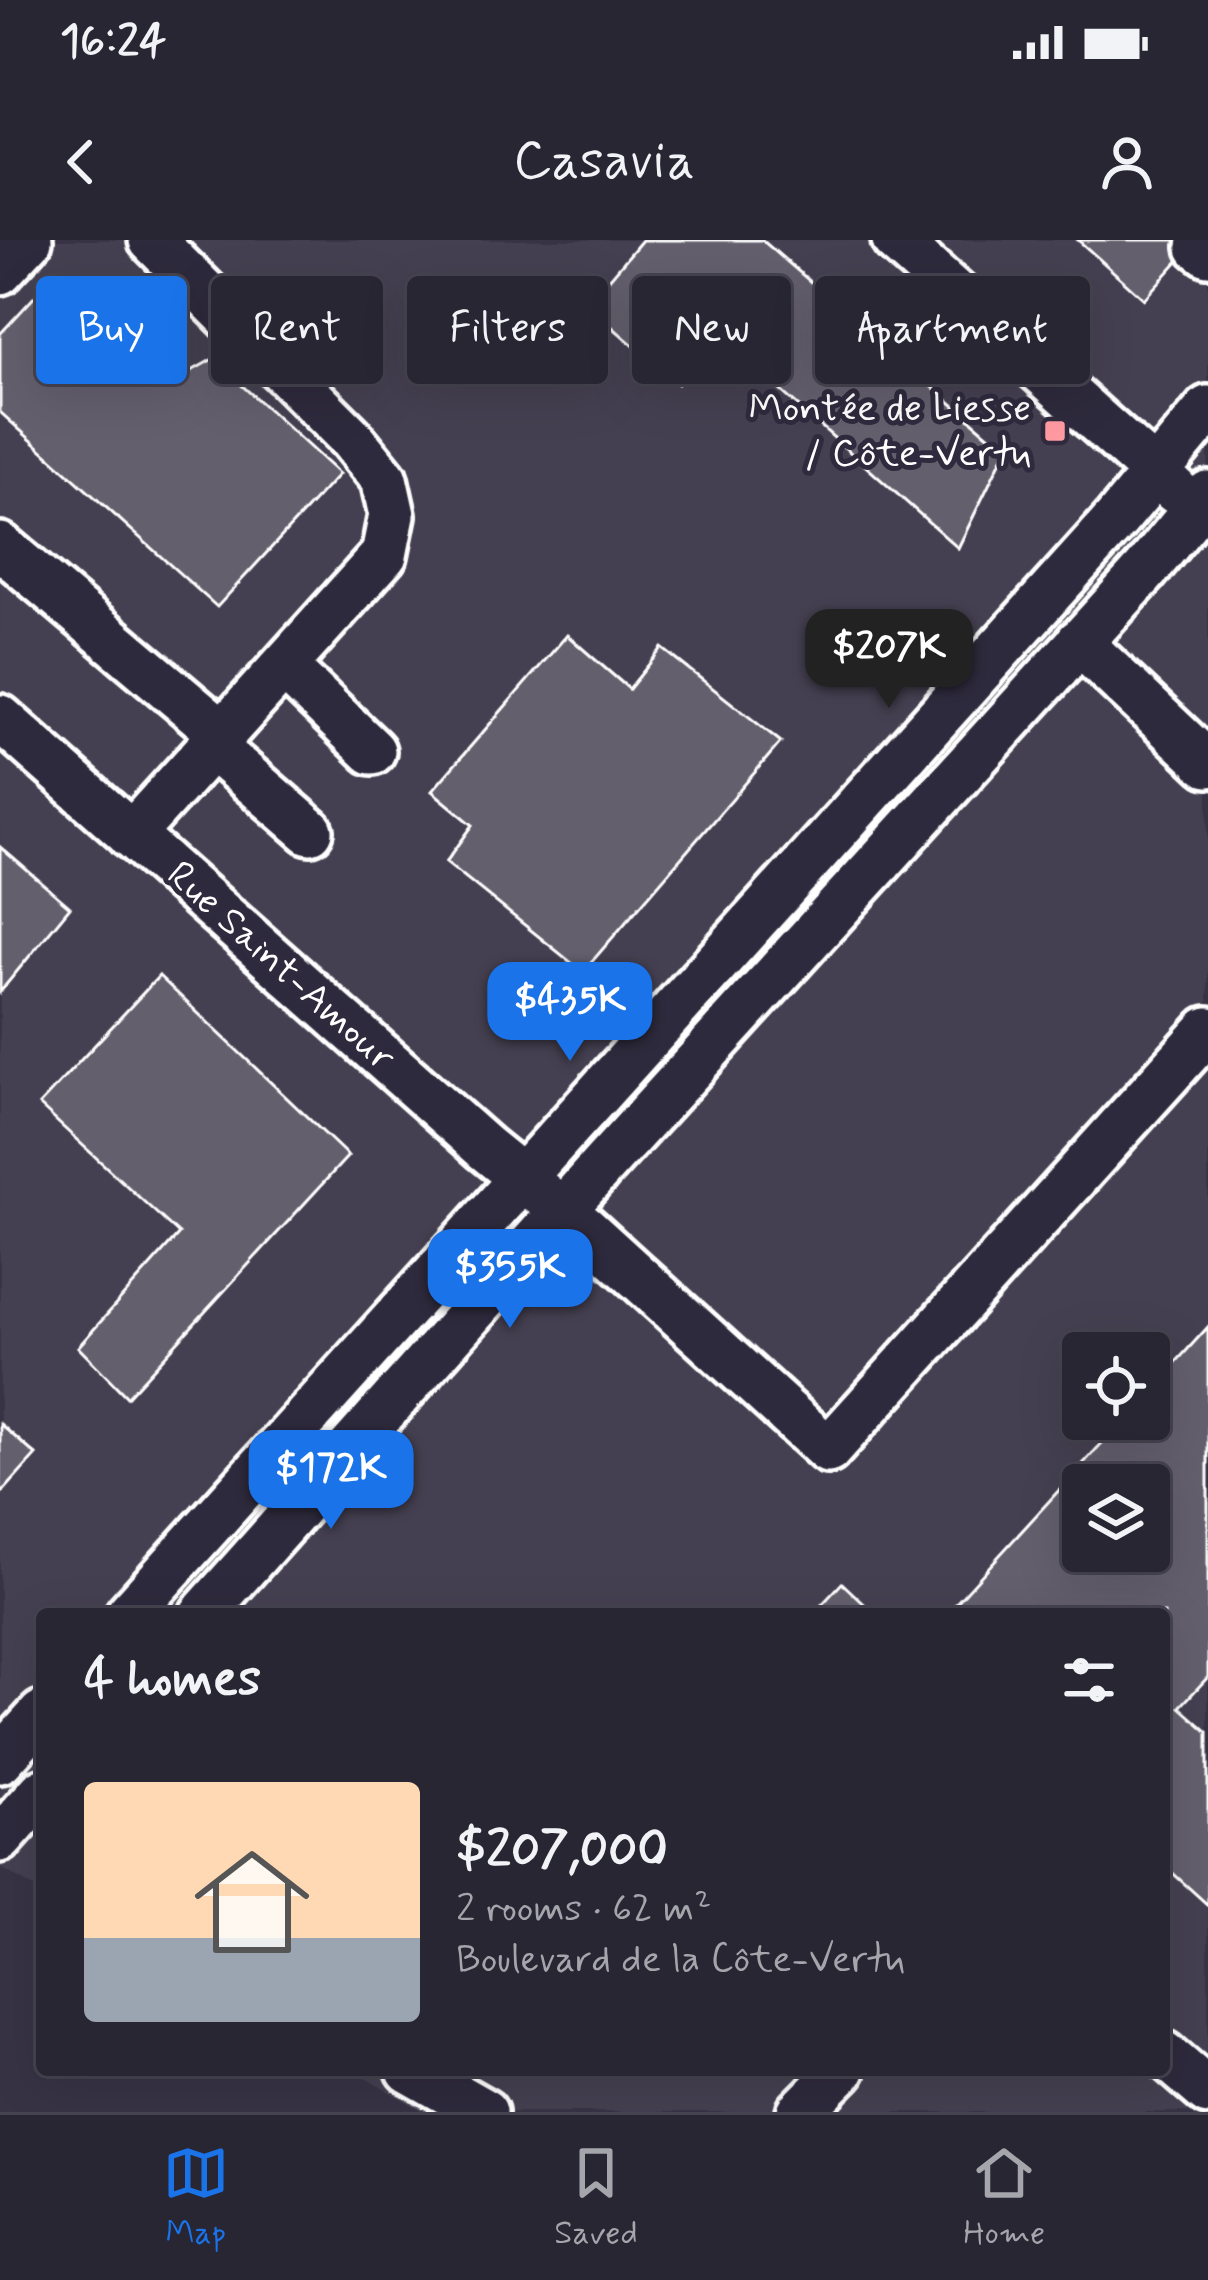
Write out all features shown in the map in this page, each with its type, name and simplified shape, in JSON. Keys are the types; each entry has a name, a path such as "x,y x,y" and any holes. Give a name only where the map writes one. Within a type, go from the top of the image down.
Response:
{"street":[{"path":"0,271 29,240"},
{"path":"131,835 384,555 392,515 384,479 350,437 152,240"},
{"path":"207,1608 1202,502 1157,472 895,240"},
{"path":"134,1608 1157,472 1208,409"},
{"path":"0,546 219,741 310,831"},
{"path":"1079,642 1208,764"},
{"path":"284,666 372,751"},
{"name":"Rue Saint-Amour","path":"0,718 521,1179 584,1228 828,1450 1208,1030"},
{"path":"0,1760 36,1721"},
{"path":"1170,2059 1208,2092"},
{"path":"421,2076 484,2112"},
{"path":"800,2112 836,2076"}],"shaded area":[{"path":"0,240 1208,240 1208,2112 425,2112 362,2076 1170,2076 1170,1608 36,1608 36,1889 0,1867"}],"building":[{"path":"642,240 762,240 815,286 815,384 929,384 1006,450 958,548 773,384 791,384 791,276 632,276 632,344 608,323 608,280"},
{"path":"1078,240 1197,240 1144,299"},
{"path":"36,295 36,384 187,384 187,374 211,360 211,384 240,384 339,474 217,607 0,412 0,334"},
{"path":"567,635 629,689 662,648 781,742 583,972 446,862 473,825 432,791"},
{"path":"0,847 70,907 0,992"},
{"path":"159,976 348,1156 127,1397 78,1347 179,1234 39,1105"},
{"path":"1208,1327 1208,1677 1180,1707 1208,1732 1208,1905 1170,1870 1170,1608 951,1608 1062,1487 1062,1572 1170,1572 1170,1464 1083,1464 1105,1440 1170,1440 1170,1369"},
{"path":"0,1424 36,1455 0,1495"},
{"path":"842,1583 869,1608 819,1608"}],"place":[{"name":"Montée de Liesse / Côte-Vertu","path":"1055,431"}]}
